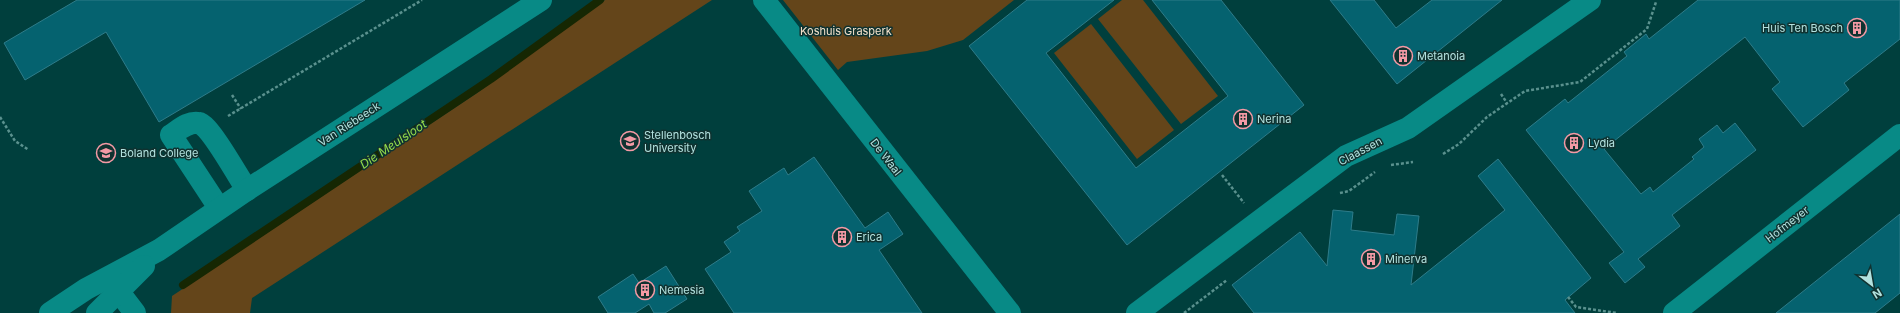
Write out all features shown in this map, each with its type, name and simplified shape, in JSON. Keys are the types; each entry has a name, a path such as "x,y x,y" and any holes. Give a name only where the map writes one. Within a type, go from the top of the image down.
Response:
{"street":[{"name":"Van Riebeeck","path":"50,313 113,284 219,208 541,0"},
{"name":"De Waal","path":"764,0 1010,313"},
{"name":"Claassen","path":"1137,313 1346,156 1408,128 1588,1"},
{"path":"219,208 171,135 188,124 198,122 203,124 212,134 247,190"},
{"name":"Hofmeyer","path":"1674,313 1900,135"},
{"name":"Van Riebeeck","path":"97,313 113,284"},
{"path":"113,284 135,313"}],"path":[{"path":"225,119 422,0"},
{"path":"1443,154 1459,144 1487,117 1525,91 1580,82 1647,29 1656,2"},
{"path":"232,95 241,109"},
{"path":"0,117 15,141 30,150"},
{"path":"1384,166 1413,162"},
{"path":"1338,194 1349,191 1378,170"},
{"path":"1222,175 1248,208"},
{"path":"1568,297 1576,307 1617,313"}],"green space":[{"path":"605,0 712,0 252,298 250,313 171,313 172,296 477,93"},
{"name":"Koshuis Grasperk","path":"783,0 1014,0 963,40 927,51 847,62 838,70"},
{"path":"1122,0 1143,0 1218,96 1181,124 1098,19"},
{"path":"1091,24 1174,130 1137,159 1054,53"}],"building":[{"path":"77,0 365,0 159,122 106,32 25,80 4,43"},
{"name":"Nerina","path":"1027,0 1114,0 1046,53 1136,168 1228,96 1152,0 1221,0 1304,105 1127,245 969,46"},
{"name":"Metanoia","path":"1330,0 1374,0 1396,28 1432,0 1502,0 1397,84"},
{"name":"Lydia","path":"1698,0 1900,0 1900,39 1844,83 1849,90 1803,127 1772,89 1780,82 1745,37 1604,149 1641,194 1650,187 1653,192 1694,159 1692,157 1704,147 1699,139 1717,125 1723,133 1735,123 1756,150 1672,215 1680,226 1638,259 1645,267 1625,283 1609,263 1624,252 1526,130 1565,99 1568,103 1627,56 1624,52 1646,34 1649,39"},
{"path":"814,157 865,228 888,212 903,234 879,250 922,313 734,313 705,269 731,252 724,242 740,231 737,227 762,211 749,191 784,168 788,175"},
{"path":"1498,159 1591,278 1565,300 1575,313 1254,313 1232,285 1300,232 1327,266 1333,210 1353,212 1351,230 1394,235 1397,214 1419,216 1411,285 1505,210 1478,176"},
{"path":"1900,214 1900,293 1875,313 1776,313"},
{"name":"Nemesia","path":"666,266 687,299 665,313 654,313 649,304 635,313 608,313 598,297 633,274 639,283"}],"waterway":[{"name":"Die Meulsloot","path":"183,285 491,79 600,0"}],"place":[{"name":"Huis Ten Bosch","path":"1857,28"},
{"name":"Metanoia","path":"1403,56"},
{"name":"Nerina","path":"1243,119"},
{"name":"Stellenbosch University","path":"630,141"},
{"name":"Lydia","path":"1574,143"},
{"name":"Boland College","path":"106,153"},
{"name":"Erica","path":"842,237"},
{"name":"Minerva","path":"1371,259"},
{"name":"Nemesia","path":"645,290"}]}
